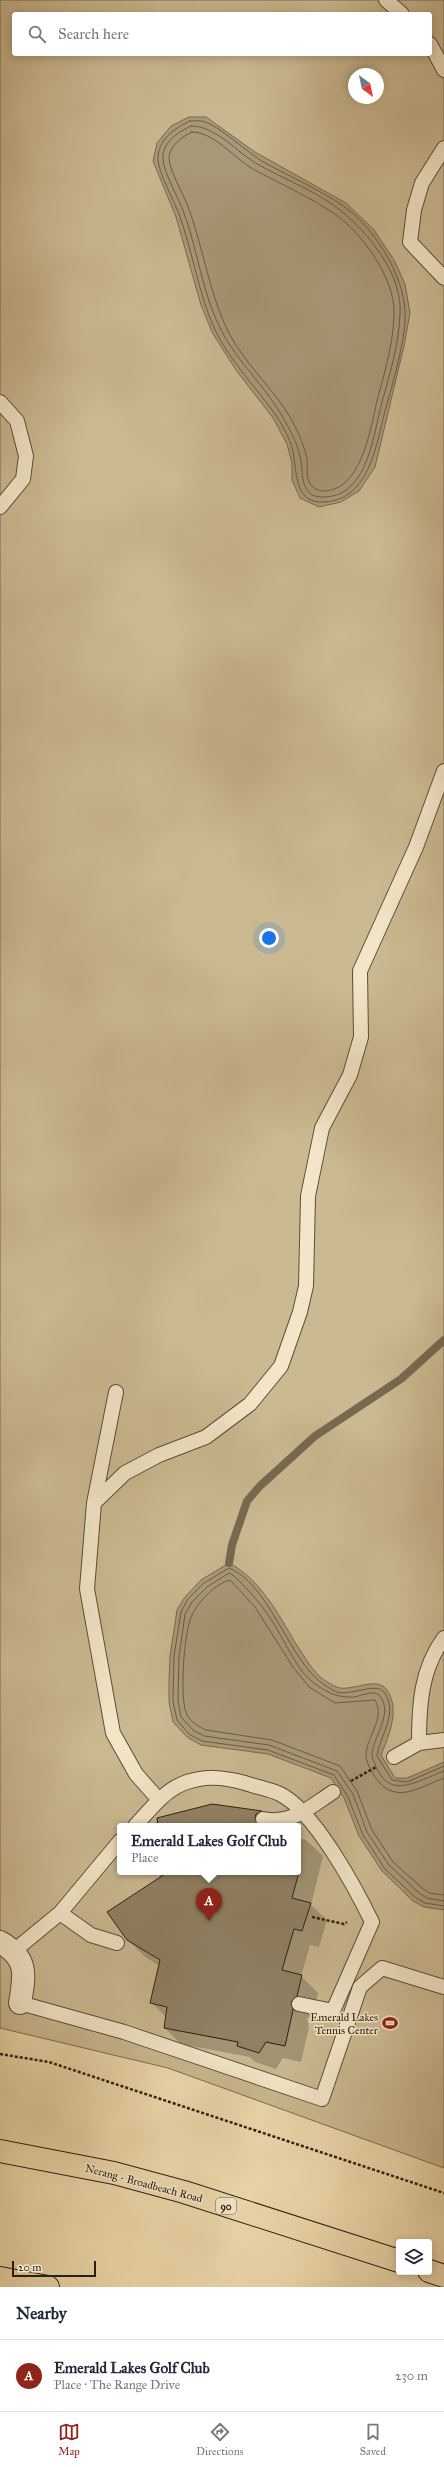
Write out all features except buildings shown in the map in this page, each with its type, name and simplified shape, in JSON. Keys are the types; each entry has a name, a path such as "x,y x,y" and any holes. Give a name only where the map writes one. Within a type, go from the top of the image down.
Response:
{"main road":[{"name":"Nerang - Broadbeach Road","path":"0,2151 114,2173 170,2188 396,2260"},
{"path":"432,2272 444,2276"},
{"path":"0,2278 48,2287"}],"street":[{"path":"8,1946 25,1973 20,2003"}],"lane":[{"path":"386,0 400,12"},
{"path":"432,48 444,70"},
{"path":"444,148 422,184 414,210 410,242 444,278"},
{"path":"0,402 17,421 26,456 23,479 0,507"},
{"path":"94,1503 125,1473 159,1455 206,1437 250,1404 281,1366 300,1312 306,1286 308,1196 322,1128 350,1075 361,1037 360,971 416,847 444,771"},
{"path":"116,1392 94,1503 87,1589 113,1733 136,1774 159,1800"},
{"path":"419,1743 420,1696 429,1664 444,1638"},
{"path":"394,1757 419,1743 444,1740"},
{"path":"138,1823 159,1800 181,1784 204,1777 230,1779 281,1795 303,1814 314,1826 354,1887 372,1922 333,2011 299,2004"},
{"path":"263,1819 281,1821 303,1814 333,1792"},
{"path":"8,1946 60,1913 117,1845"},
{"path":"60,1913 92,1935 117,1943"},
{"path":"20,2003 124,2032 322,2099 360,1987 382,1968 444,1987"}],"path":[{"path":"333,1792 394,1757"},
{"path":"312,1917 344,1924 366,1909"},
{"path":"0,2054 48,2062 444,2193"}],"shaded area":[{"path":"0,0 444,0 444,2168 168,2068 0,2028"}],"water":[{"path":"189,117 206,117 255,152 346,203 374,230 394,260 405,284 410,313 404,346 375,467 359,491 341,502 319,507 300,498 292,480 292,463 287,444 273,418 236,370 213,334 201,305 176,217 153,161 157,143 171,126"},
{"path":"229,1563 250,1578 268,1599 296,1644 319,1676 332,1685 340,1688 377,1684 386,1689 393,1705 393,1713 390,1730 381,1755 395,1778 407,1778 444,1762 444,1910 424,1907 413,1901 382,1871 359,1836 344,1798 331,1778 268,1754 201,1745 187,1737 173,1722 169,1702 169,1680 170,1656 177,1610 185,1597 201,1580"}],"waterway":[{"path":"229,1563 232,1545 247,1501 260,1486 315,1436 401,1379 444,1340"}],"place":[{"name":"Emerald Lakes Golf Club","path":"209,1921"},
{"name":"Emerald Lakes Tennis Center","path":"390,2023"}]}
